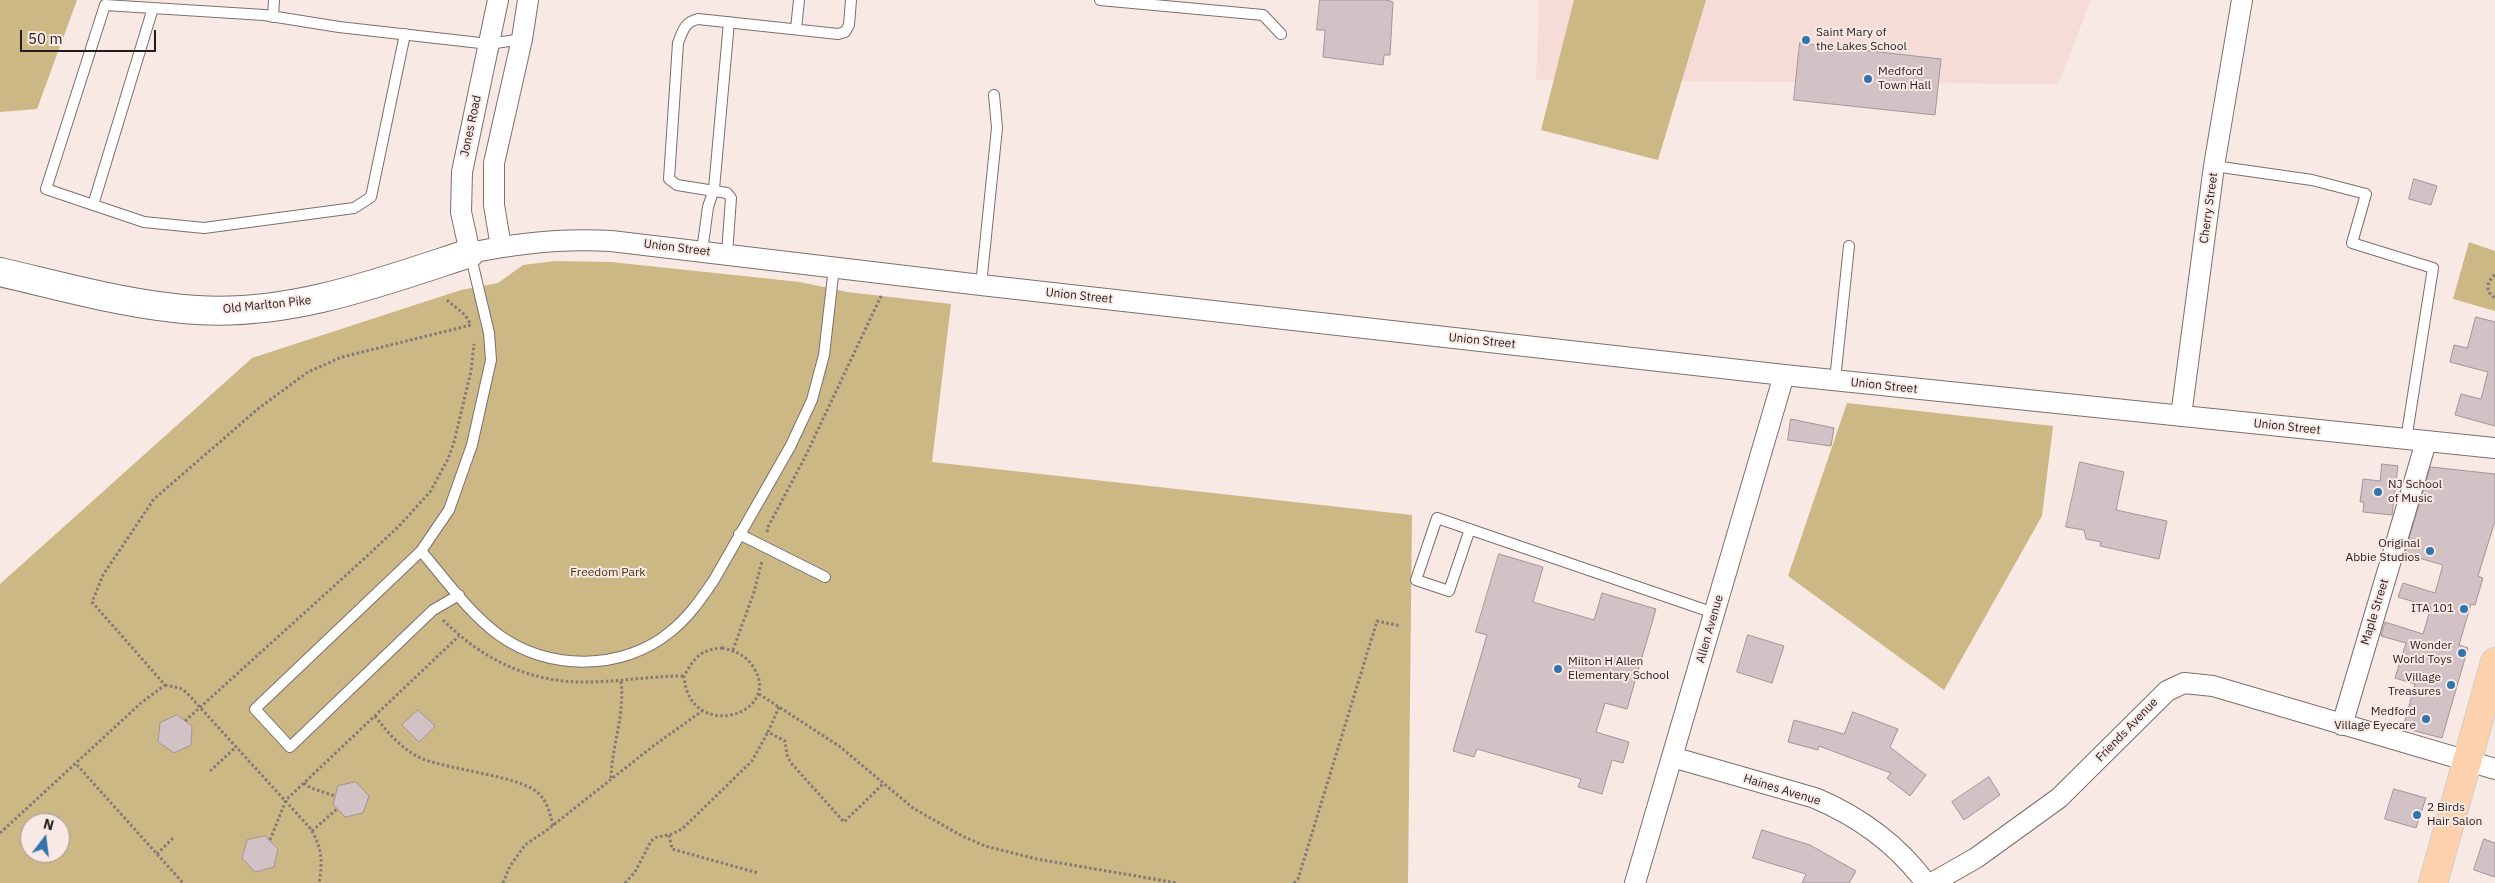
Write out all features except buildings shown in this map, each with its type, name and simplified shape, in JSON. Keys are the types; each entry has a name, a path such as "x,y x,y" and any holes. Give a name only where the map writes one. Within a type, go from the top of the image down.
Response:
{"main road":[{"path":"2433,883 2495,662"}],"street":[{"name":"Jones Road","path":"470,253 461,212 460,191 466,148 498,0"},
{"path":"501,247 494,205 494,163 522,39 528,0"},
{"name":"Cherry Street","path":"2181,416 2214,166 2242,0"},
{"name":"Union Street","path":"470,253 501,247 584,239 1784,375 2495,448"},
{"name":"Old Marlton Pike","path":"0,272 155,306 198,310 240,310 321,300 470,253"},
{"name":"Allen Avenue","path":"1635,883 1784,375"},
{"name":"Maple Street","path":"2342,724 2426,442"},
{"name":"Friends Avenue","path":"1932,883 1976,858 2059,798 2158,699 2184,683 2213,686 2495,769"},
{"name":"Haines Avenue","path":"1672,757 1815,798 1834,806 1886,840 1926,883"}],"lane":[{"path":"273,16 274,0"},
{"path":"796,29 799,0"},
{"path":"727,254 731,198 727,193 714,189 677,185 669,179 678,43 684,28 689,21 698,19 838,34 845,32 849,25 851,0"},
{"path":"1100,0 1190,4 1263,15 1281,34"},
{"path":"405,34 371,197 354,208 204,228 144,222 46,189 106,3 273,16 489,44 522,39"},
{"path":"93,205 153,8"},
{"path":"702,251 708,207 714,189 729,22"},
{"path":"981,285 997,128 994,95"},
{"path":"2214,166 2312,180 2366,194 2352,243 2433,268 2406,440"},
{"path":"1834,380 1849,246"},
{"path":"459,595 433,610 290,747 255,710 422,551 449,510 474,439 491,360 489,333 470,253"},
{"path":"422,551 481,619 499,635 533,653 573,662 615,658 654,643 685,619 714,580 790,447 812,400 824,355 834,268"},
{"path":"1470,529 1449,592 1416,580 1437,518 1470,529 1714,613"},
{"path":"739,534 825,577"}],"path":[{"path":"2495,275 2489,280 2488,286 2488,292 2495,298"},
{"path":"733,650 762,567 768,526 805,457 882,294"},
{"path":"447,300 465,315 473,332"},
{"path":"319,883 322,856 312,831 286,800 180,688 165,685 92,602 103,575 154,499 259,408 308,372 342,357 471,325"},
{"path":"185,721 198,706 399,526 430,492 448,459 454,442 471,372 475,339"},
{"path":"1294,883 1298,879 1377,621 1401,626"},
{"path":"270,840 286,800 459,636"},
{"path":"710,649 733,650 751,663 757,673 759,694 754,702 737,714 720,716 702,711 688,696 684,676 699,654 710,649"},
{"path":"612,779 612,760 621,712 621,681"},
{"path":"0,833 48,788 77,765 142,703 165,685"},
{"path":"759,694 840,746 913,808 936,822 985,846 1037,859 1177,883"},
{"path":"625,883 639,864 651,841 682,828 752,761 780,707"},
{"path":"503,883 510,866 525,844 553,826 702,711"},
{"path":"375,716 396,742 423,759 520,784 537,792 550,811 553,826"},
{"path":"768,732 785,740 787,755 791,763 844,822 883,784"},
{"path":"210,771 236,747"},
{"path":"77,765 183,883"},
{"path":"304,783 311,788 335,796"},
{"path":"312,831 338,809"},
{"path":"669,835 672,849 758,874"},
{"path":"157,854 174,837"}],"shaded area":[{"name":"Saint Mary of the Lakes School","path":"1539,0 2091,0 2058,84 1536,80"}],"green space":[{"path":"0,0 77,0 37,109 0,112"},
{"path":"1574,0 1706,0 1658,160 1541,130"},
{"path":"2469,242 2495,251 2495,311 2453,299"},
{"name":"Freedom Park","path":"555,261 611,262 800,282 847,292 951,304 932,462 1412,515 1408,883 0,883 0,584 252,358 461,290 498,283 523,265"},
{"path":"1847,403 2053,426 2042,516 1944,690 1788,576"}],"place":[{"name":"Saint Mary of the Lakes School","path":"1806,40"},
{"name":"Medford Town Hall","path":"1868,79"},
{"name":"NJ School of Music","path":"2378,492"},
{"name":"Original Abbie Studios","path":"2430,551"},
{"name":"ITA 101","path":"2464,609"},
{"name":"Wonder World Toys","path":"2462,653"},
{"name":"Milton H Allen Elementary School","path":"1558,669"},
{"name":"Village Treasures","path":"2451,685"},
{"name":"Medford Village Eyecare","path":"2426,719"},
{"name":"2 Birds Hair Salon","path":"2417,815"}]}
